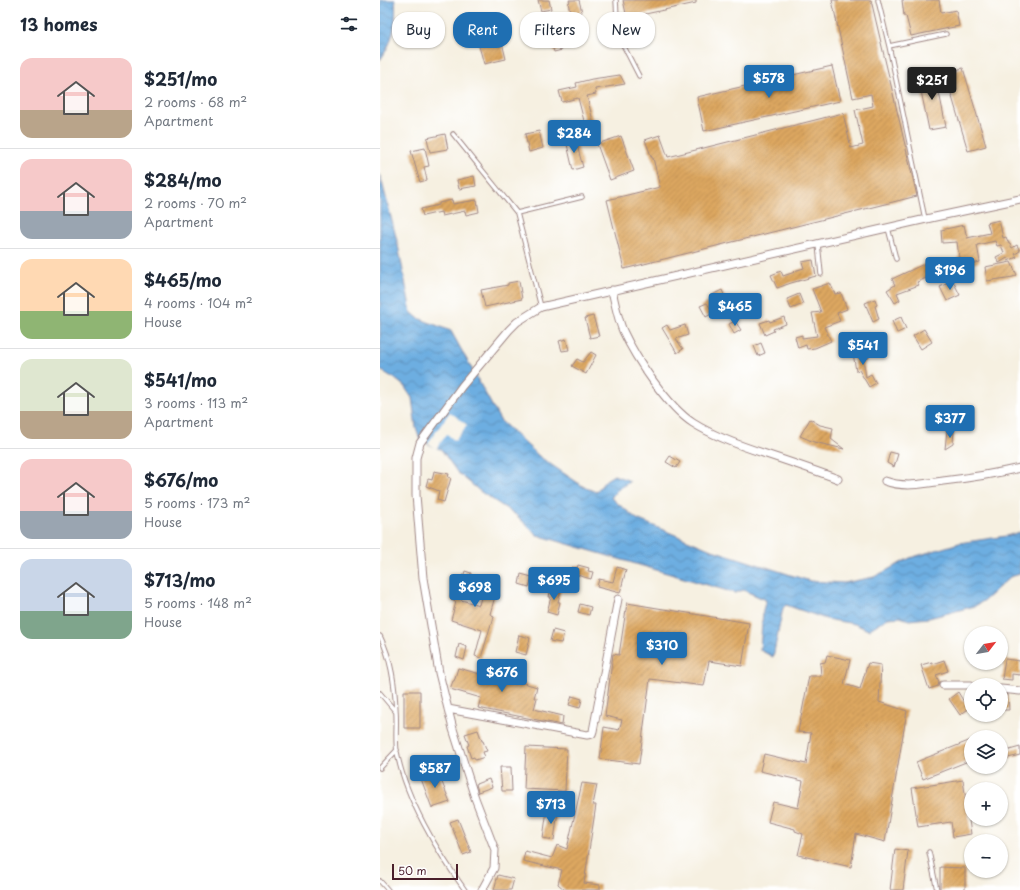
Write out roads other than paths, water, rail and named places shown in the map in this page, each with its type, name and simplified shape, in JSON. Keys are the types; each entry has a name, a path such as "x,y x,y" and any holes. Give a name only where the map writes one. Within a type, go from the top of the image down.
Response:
{"street":[{"path":"482,890 489,880 494,868 494,850 473,792 453,729 439,673 424,578 416,495 417,451 420,443 462,386 517,322 541,307 1020,199"},
{"path":"612,290 623,331 637,356 660,389 683,416 711,433 748,448 838,478"},
{"path":"885,481 896,484 919,484 974,478 1020,468"},
{"path":"448,709 587,735 592,734 618,599"},
{"path":"943,685 964,685"},
{"path":"1008,690 1020,691"}],"lane":[{"path":"616,0 618,35 639,76"},
{"path":"878,0 926,219"},
{"path":"889,46 946,34"},
{"path":"453,134 517,213 541,307"},
{"path":"517,213 582,197"},
{"path":"888,228 896,259"},
{"path":"818,244 822,274"},
{"path":"380,636 390,658 396,712 397,750 401,769 431,837 465,890"},
{"path":"380,693 396,712"},
{"path":"380,768 397,750"},
{"path":"929,852 937,890"},
{"path":"380,881 388,890"}],"water":[{"path":"380,0 395,0 395,12 392,12 392,36 380,60"},
{"path":"380,174 398,245 411,312 418,318 451,331 500,420 540,457 584,487 596,492 606,480 614,475 630,481 616,491 611,498 637,519 709,549 810,581 844,583 874,577 910,558 959,543 1006,536 1020,532 1020,574 1010,577 985,600 975,606 929,618 909,620 900,617 888,618 868,630 855,624 826,619 786,605 783,608 773,657 760,650 763,610 766,600 743,590 735,593 537,535 516,515 481,492 457,472 441,449 420,440 416,428 412,398 404,386 380,370"}]}
